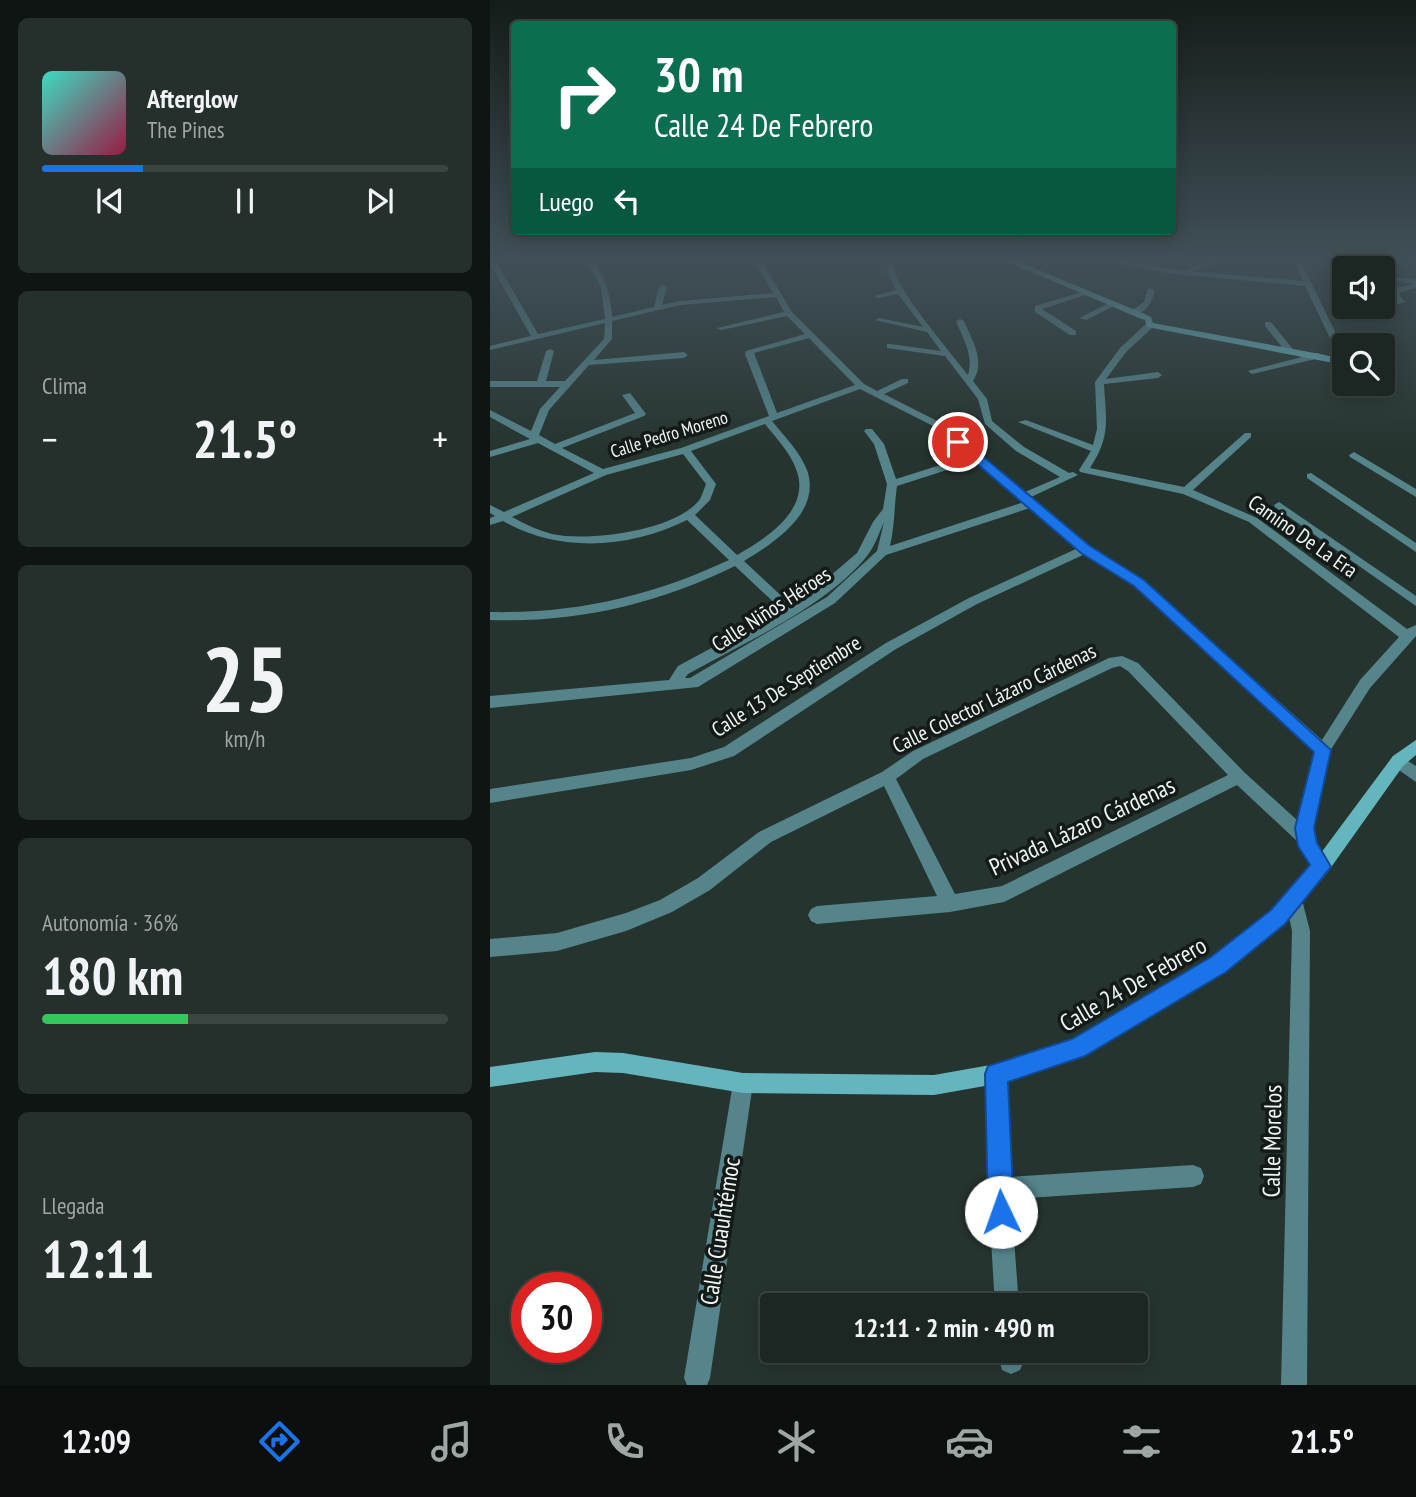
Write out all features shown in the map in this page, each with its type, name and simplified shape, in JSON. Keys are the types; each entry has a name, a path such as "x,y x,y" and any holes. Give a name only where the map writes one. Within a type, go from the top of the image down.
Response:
{"street":[{"path":"529,325 536,337"},
{"path":"490,348 589,325"},
{"path":"537,438 545,409 608,340 609,325"},
{"path":"721,328 736,325"},
{"path":"800,325 861,386 940,426 1086,550 1139,583 1323,750"},
{"path":"902,325 928,330"},
{"path":"924,325 982,400 988,422 1020,449 1068,477"},
{"path":"961,325 975,360 975,369 968,381"},
{"path":"1059,325 1073,333"},
{"path":"882,552 1026,500 1084,470 1097,450 1102,429 1099,382 1123,350 1150,325 1197,336 1289,349 1332,358"},
{"path":"1269,325 1289,349"},
{"path":"490,615 532,617 629,602 735,562 785,527 803,500 804,474 770,419 749,354 750,351 810,335"},
{"path":"890,346 947,354"},
{"path":"541,384 550,351"},
{"path":"587,363 684,355"},
{"path":"1252,370 1317,356"},
{"path":"1099,382 1158,375"},
{"path":"878,394 905,381"},
{"path":"490,384 567,384"},
{"name":"Calle Pedro Moreno","path":"490,522 602,473 685,450 861,386"},
{"path":"552,448 640,414 627,395"},
{"path":"490,413 602,473"},
{"path":"1023,422 1097,450"},
{"path":"869,431 879,444 892,484 976,457"},
{"path":"1186,491 1248,435"},
{"path":"490,454 537,438"},
{"path":"490,508 544,535 580,542 652,530 687,514 704,504 709,497 711,484 685,450"},
{"path":"1354,455 1416,494"},
{"name":"Camino De La Era","path":"1084,470 1186,491 1253,520 1411,633"},
{"path":"1311,476 1416,548"},
{"name":"Calle Niños Héroes","path":"490,702 693,683 831,600 882,552 890,523 888,510 892,484"},
{"path":"1279,505 1416,602"},
{"name":"Calle Niños Héroes","path":"673,685 684,670 819,594 861,555 870,543 877,521 888,510"},
{"path":"687,514 790,611"},
{"name":"Calle 13 De Septiembre","path":"490,796 691,764 729,752 891,646 973,601 1086,550"},
{"path":"1305,838 1306,820 1323,750 1365,684 1411,633"},
{"name":"Calle Colector Lázaro Cárdenas","path":"887,777 918,755 1109,663 1122,661 1133,667 1239,778"},
{"name":"Calle 24 De Febrero","path":"490,1077 595,1062 623,1063 743,1083 933,1085 996,1074 1077,1048 1219,965 1255,938 1321,867 1398,761 1416,746"},
{"path":"1398,761 1416,775"},
{"path":"490,948 557,942 626,922 666,906 704,884 765,837 887,777 950,903"},
{"path":"1239,778 1305,838 1321,867"},
{"name":"Privada Lázaro Cárdenas","path":"817,915 950,903 1004,894 1239,778"},
{"name":"Calle Morelos","path":"1294,898 1301,931 1294,1385"},
{"path":"996,1074 999,1189 1006,1293"},
{"name":"Calle Cuauhtémoc","path":"697,1378 743,1083"},
{"path":"999,1189 1193,1176"}],"route":[{"path":"958,442 1086,550 1139,583 1323,750 1304,828 1308,846 1321,867 1278,917 1219,965 1077,1048 996,1074 1001,1212"}]}
